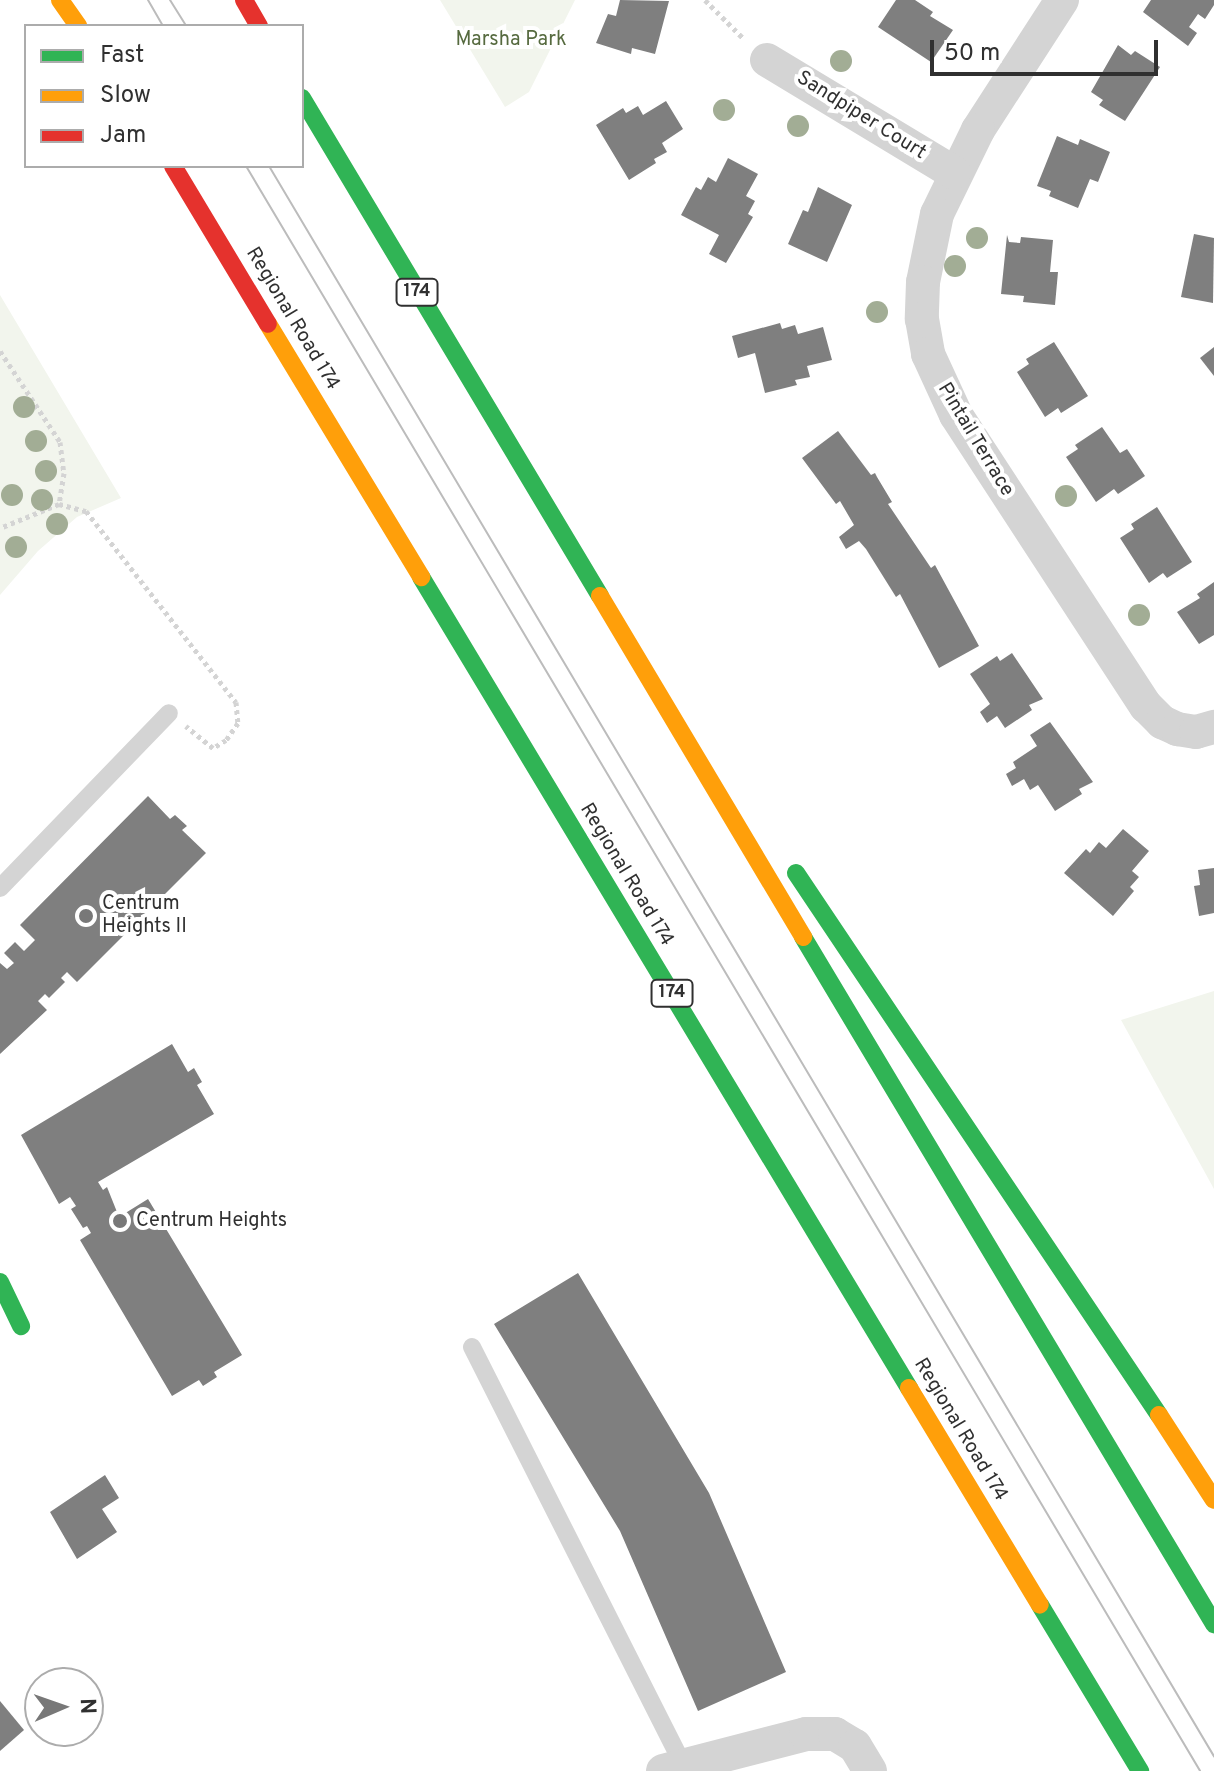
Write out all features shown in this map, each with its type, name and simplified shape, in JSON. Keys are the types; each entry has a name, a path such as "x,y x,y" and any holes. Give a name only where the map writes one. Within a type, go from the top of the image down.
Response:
{"main road":[{"path":"60,0 77,24"},
{"path":"74,0 89,24"},
{"path":"244,0 258,24"},
{"name":"174","path":"304,101 531,486 1214,1624"},
{"name":"Regional Road 174","path":"173,168 1140,1771"},
{"path":"531,486 728,774"},
{"path":"782,853 979,1142 1214,1500"},
{"path":"0,1282 21,1326"}],"street":[{"name":"Pintail Terrace","path":"1062,0 954,173 937,214 923,282 922,319 928,354 940,386 1146,706 1162,722 1177,729 1196,732 1214,727"},
{"name":"Sandpiper Court","path":"767,60 954,173"},
{"path":"674,1768 806,1734 835,1734 855,1746 870,1771"}],"lane":[{"path":"0,888 169,713"},
{"path":"472,1347 674,1768"}],"path":[{"path":"705,0 767,60"},
{"path":"0,351 60,442 64,473 59,504"},
{"path":"0,528 59,504 86,511 236,702 238,723 226,740 213,748 169,713"}],"green space":[{"name":"Marsha Park","path":"440,0 575,0 529,92 505,107"},
{"path":"0,295 121,498 77,517 38,551 0,595"},
{"path":"1214,991 1214,1189 1121,1020"}],"building":[{"path":"620,0 669,1 655,54 632,48 631,54 596,43 608,14 616,16"},
{"path":"896,0 915,0 933,12 930,16 953,30 931,62 878,27"},
{"path":"1151,0 1214,0 1214,5 1205,19 1198,14 1189,27 1197,33 1188,46 1143,12"},
{"path":"1118,45 1131,55 1135,51 1160,67 1125,121 1099,105 1103,100 1091,92"},
{"path":"666,101 683,129 662,143 667,152 654,159 656,163 629,180 596,125 623,108 626,113 638,106 643,115"},
{"path":"1057,136 1078,145 1080,139 1110,152 1098,182 1090,179 1078,208 1049,196 1051,191 1037,186"},
{"path":"728,158 758,174 746,196 755,201 748,214 753,217 726,263 709,254 719,235 681,215 696,187 701,190 708,177 716,182"},
{"path":"818,187 852,205 827,262 788,244 803,210 808,212"},
{"path":"1194,234 1214,238 1213,303 1181,297"},
{"path":"1007,235 1009,242 1020,243 1021,237 1053,240 1050,272 1058,272 1055,305 1023,302 1024,296 1001,294"},
{"path":"780,323 782,329 795,325 798,334 823,327 832,360 807,366 810,377 795,380 797,385 765,393 755,353 738,358 732,336"},
{"path":"1054,342 1088,396 1061,413 1058,408 1045,417 1017,372 1029,364 1026,359"},
{"path":"1214,347 1214,376 1200,358"},
{"path":"1102,427 1120,453 1127,449 1145,476 1118,494 1114,489 1096,502 1066,457 1078,449 1075,445"},
{"path":"838,431 871,475 875,473 892,502 888,504 931,568 935,565 979,646 939,668 900,594 896,597 866,549 859,541 846,549 839,537 854,525 840,501 836,504 802,458"},
{"path":"1157,507 1192,562 1167,578 1163,573 1149,583 1120,538 1134,529 1131,524"},
{"path":"1214,582 1214,635 1199,644 1177,612 1200,598 1197,594"},
{"path":"1012,653 1043,699 1029,705 1032,710 1005,728 997,716 987,723 980,712 990,704 970,674 997,656 1000,661"},
{"path":"1050,722 1093,782 1079,789 1082,794 1055,811 1038,785 1030,790 1024,779 1012,786 1006,774 1016,768 1013,762 1037,746 1030,735"},
{"name":"Centrum Heights II","path":"148,796 170,819 175,815 187,826 182,830 206,853 77,982 67,972 61,978 65,982 49,998 45,994 38,1001 47,1010 0,1054 0,963 7,969 14,963 4,953 15,942 24,951 35,940 20,925"},
{"path":"1123,829 1149,851 1132,871 1139,877 1130,887 1134,891 1113,916 1064,873 1086,849 1090,853 1099,842 1106,848"},
{"path":"1214,868 1214,913 1199,916 1194,886 1200,885 1198,870"},
{"name":"Centrum Heights","path":"172,1044 188,1072 194,1068 202,1082 197,1085 214,1114 98,1182 103,1190 107,1187 119,1217 148,1199 242,1355 214,1372 217,1377 203,1386 199,1380 172,1396 80,1240 91,1233 87,1226 83,1228 71,1209 76,1206 70,1197 59,1204 21,1135"},
{"path":"578,1273 709,1493 786,1672 698,1711 620,1531 494,1324"},
{"path":"105,1475 119,1498 102,1509 117,1532 77,1559 50,1512"},
{"path":"0,1701 24,1730 0,1751"}],"tram line":[{"path":"148,0 162,24"},
{"path":"170,0 185,24"},
{"path":"247,168 1200,1771"},
{"path":"270,168 1214,1756"}],"traffic: fast":[{"path":"304,101 600,596"},
{"path":"421,577 909,1388"},
{"path":"796,873 1159,1415"},
{"path":"803,937 1214,1624"},
{"path":"0,1282 21,1326"},
{"path":"1040,1605 1140,1771"}],"traffic: slow":[{"path":"60,0 77,24"},
{"path":"268,324 421,577"},
{"path":"600,596 803,937"},
{"path":"909,1388 1040,1605"},
{"path":"1159,1415 1214,1500"}],"traffic: jam":[{"path":"244,0 258,24"},
{"path":"174,168 268,324"}],"place":[{"name":"Centrum Heights II","path":"86,916"},
{"name":"Centrum Heights","path":"120,1221"}]}
